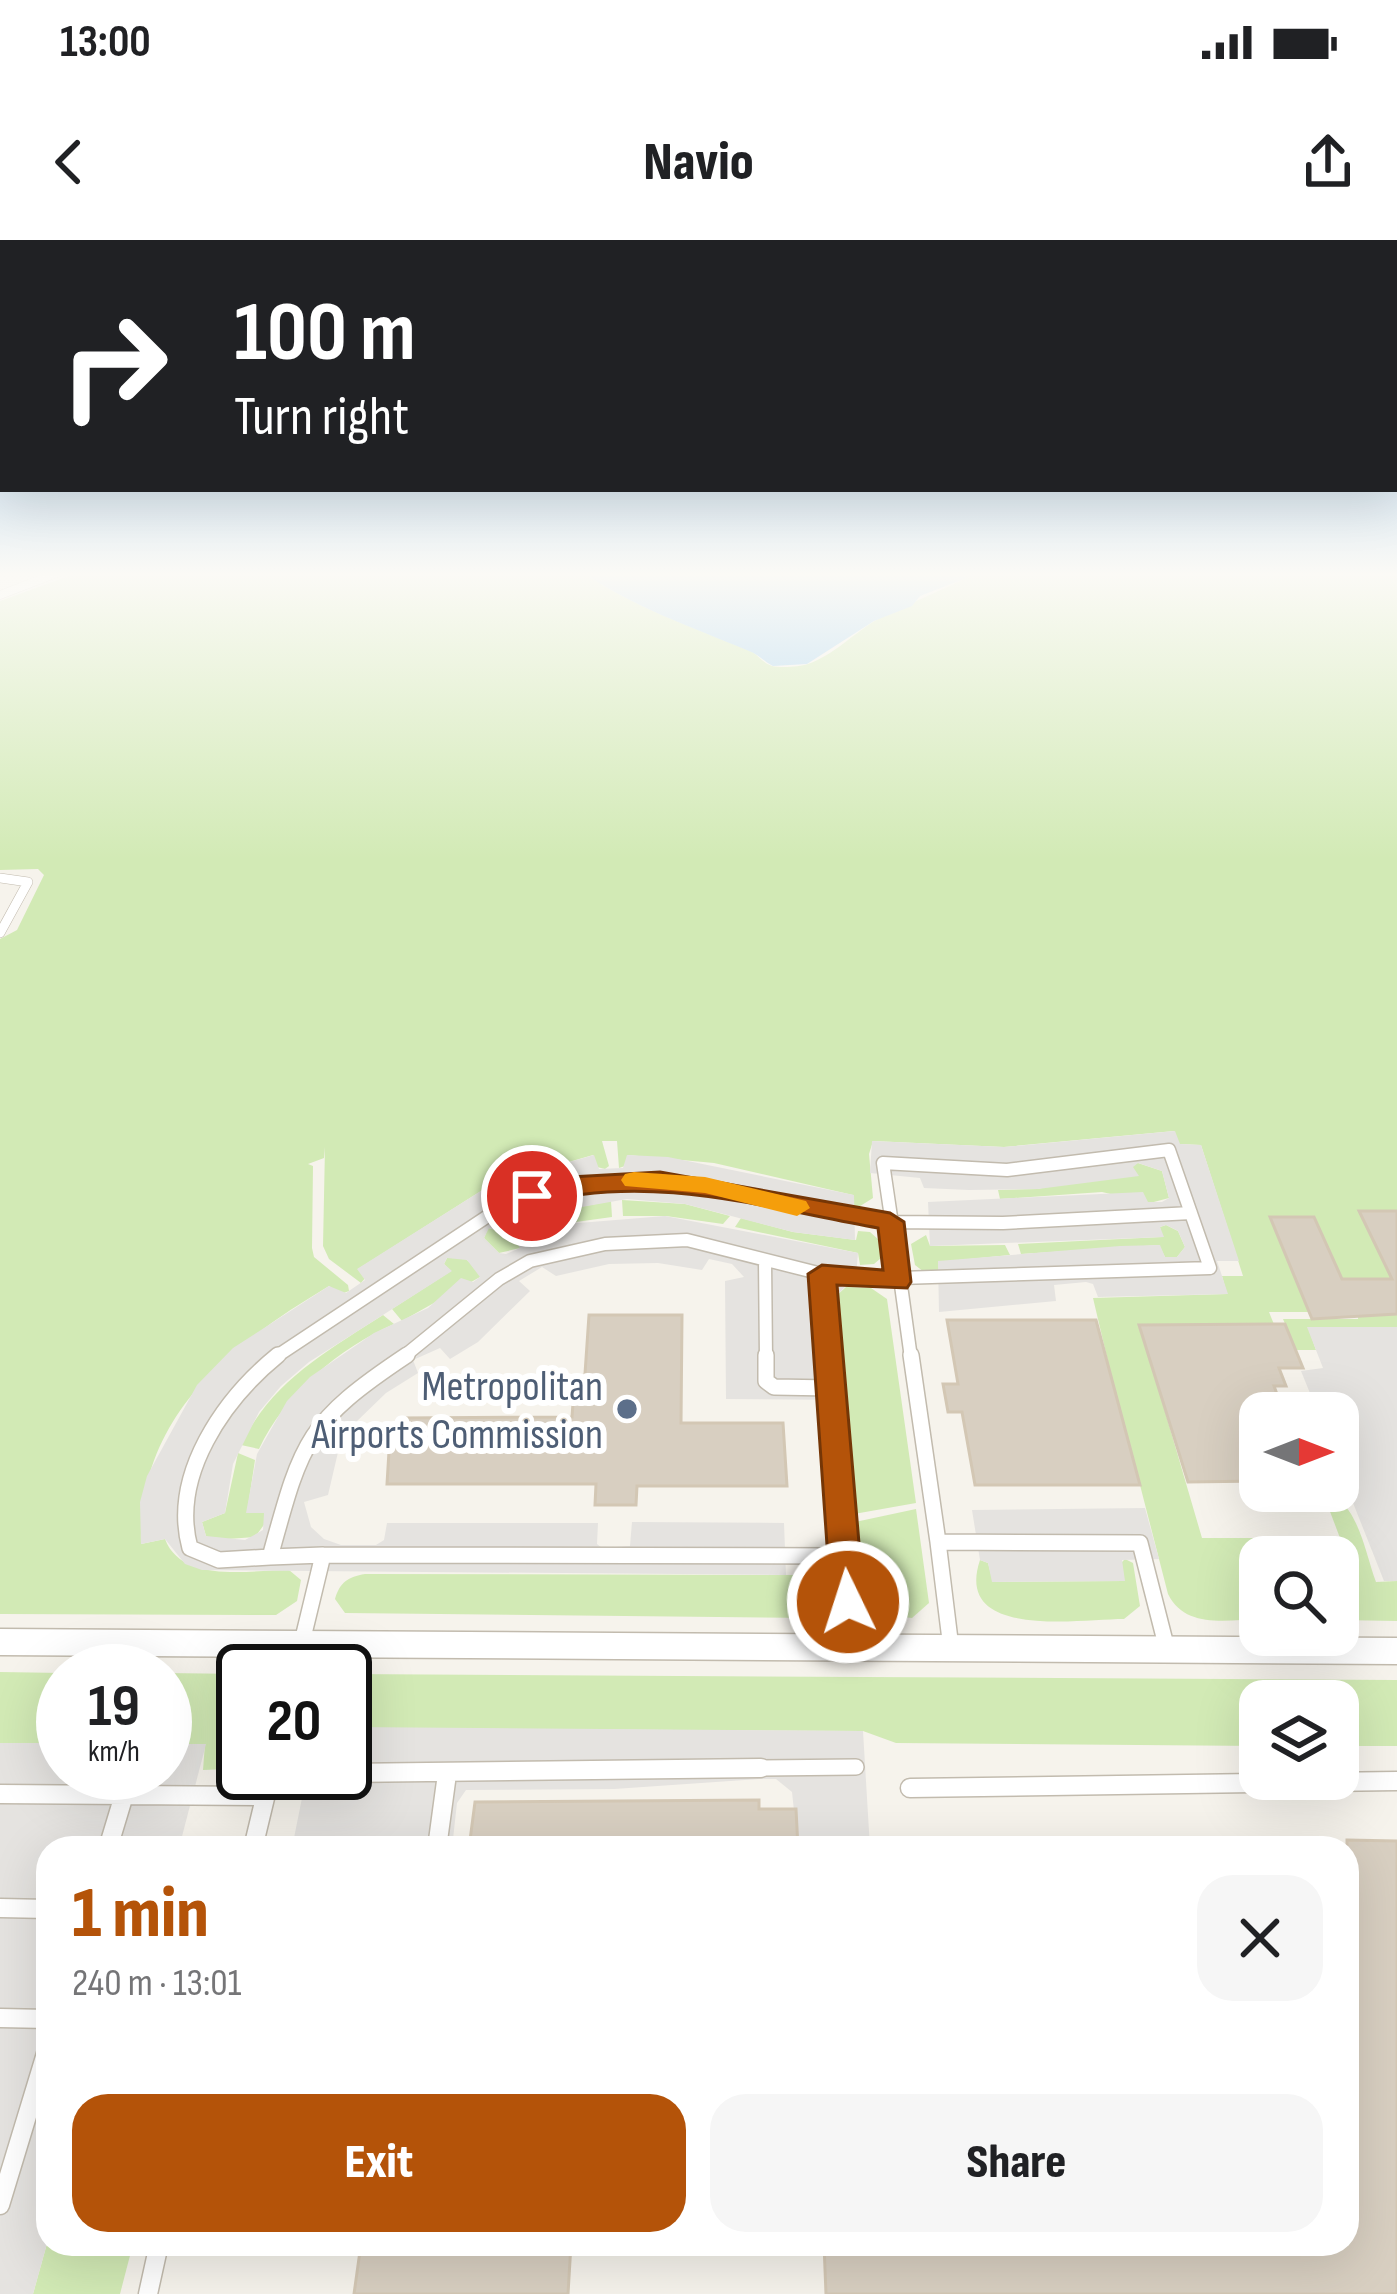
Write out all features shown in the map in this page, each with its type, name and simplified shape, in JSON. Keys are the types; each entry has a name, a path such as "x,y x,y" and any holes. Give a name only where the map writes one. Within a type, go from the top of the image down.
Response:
{"street":[{"path":"0,1642 216,1653"},
{"path":"372,1656 850,1647 1397,1651"}],"lane":[{"path":"0,878 28,882 0,933"},
{"path":"270,1557 295,1469 313,1432 343,1398 432,1337 500,1279 558,1252 649,1238 725,1246 822,1274 898,1282 1210,1268 1169,1150 1007,1170 883,1162 898,1282 938,1542 951,1648"},
{"path":"844,1556 323,1555 219,1560 190,1548 182,1523 190,1481 208,1435 229,1400 293,1340 497,1210 570,1185 660,1180 890,1222 991,1223 1191,1213"},
{"path":"765,1259 766,1381 774,1387 831,1388"},
{"path":"822,1274 850,1647"},
{"path":"938,1542 1140,1543 1167,1650"},
{"path":"301,1644 323,1555"},
{"path":"372,1773 856,1767"},
{"path":"439,1836 447,1774"},
{"path":"910,1788 1397,1781"},
{"path":"0,1795 36,1795"},
{"path":"112,1836 122,1800"},
{"path":"256,1836 264,1800"},
{"path":"0,1908 36,1909"},
{"path":"0,2018 36,2019"},
{"path":"0,2205 36,2086"},
{"path":"148,2294 156,2256"}],"green space":[{"path":"0,669 1397,669 1397,1211 1360,1212 1397,1289 1397,1305 1354,1305 1314,1217 1271,1217 1309,1312 1269,1312 1288,1359 1264,1359 1250,1325 1211,1325 1222,1357 1191,1357 1180,1325 1140,1326 1202,1538 1239,1538 1239,1620 1196,1618 1175,1605 1168,1594 1122,1415 1103,1415 1096,1388 1114,1387 1093,1298 1227,1294 1222,1276 1243,1276 1201,1145 1179,1144 1174,1131 1004,1147 873,1141 869,1154 873,1198 857,1208 852,1205 853,1195 714,1163 628,1155 625,1166 619,1168 617,1141 602,1141 609,1166 605,1169 597,1167 593,1155 492,1184 358,1269 366,1277 361,1283 329,1259 323,1246 325,1147 324,1158 308,1164 313,1166 312,1248 314,1257 348,1285 349,1291 341,1294 329,1286 292,1309 225,1360 196,1390 155,1458 144,1499 141,1544 165,1539 186,1563 201,1569 289,1570 301,1580 297,1601 276,1615 0,1614 0,939 17,930 44,875 38,869 0,870"},
{"path":"1138,1163 1162,1171 1169,1198 1150,1203 1102,1192 1000,1199 998,1190 1038,1189"},
{"path":"622,1200 685,1204 730,1216 723,1224 623,1216"},
{"path":"611,1201 612,1217 554,1225 516,1238 520,1248 499,1253 484,1238 488,1228 506,1233 559,1211"},
{"path":"741,1218 793,1232 856,1240 858,1231 870,1232 879,1240 881,1258 860,1265 858,1253 735,1227"},
{"path":"1160,1227 1178,1231 1185,1247 1177,1257 1165,1257 1159,1245 1021,1254 1018,1244 1162,1237"},
{"path":"926,1235 930,1246 1005,1245 1010,1255 938,1262 939,1271 924,1272 915,1265 911,1244"},
{"path":"447,1258 464,1258 479,1269 480,1277 402,1321 392,1309 451,1271 444,1264"},
{"path":"846,1287 871,1288 887,1299 916,1503 854,1514 835,1297"},
{"path":"1358,1314 1397,1314 1397,1327 1308,1327 1316,1350 1296,1350 1283,1319 1358,1319"},
{"path":"383,1315 394,1324 353,1346 316,1375 283,1410 259,1449 241,1445 284,1386 321,1355"},
{"path":"238,1453 255,1460 247,1513 264,1512 266,1522 255,1537 214,1540 206,1536 202,1522 225,1513"},
{"path":"916,1509 929,1603 912,1618 877,1614 860,1593 855,1522"},
{"path":"1330,1512 1352,1515 1376,1582 1397,1581 1397,1621 1359,1620 1359,1536 1339,1536"},
{"path":"1125,1559 1133,1563 1140,1606 1124,1619 1025,1620 985,1603 977,1586 980,1560 988,1563 993,1582 1124,1581 1120,1564"},
{"path":"365,1574 805,1575 820,1582 825,1603 816,1618 345,1613 335,1599 339,1588"},
{"path":"0,1672 36,1673 36,1743 0,1743"},
{"path":"192,1673 216,1674 216,1769 203,1770 205,1744 192,1744"},
{"path":"372,1674 1397,1680 1397,1746 1359,1746 1359,1680 1239,1680 1239,1746 896,1743 863,1731 372,1728"},
{"path":"44,2256 130,2256 120,2294 33,2294"}],"shaded area":[{"path":"1175,1131 1180,1144 1201,1145 1239,1261 1217,1261 1228,1294 1098,1297 1093,1284 1086,1282 1054,1285 1056,1301 939,1312 938,1261 1160,1245 1165,1257 1177,1257 1185,1247 1178,1231 1166,1225 1160,1227 1164,1237 930,1246 928,1202 1143,1192 1148,1202 1162,1202 1169,1198 1162,1171 1138,1163 1133,1167 1139,1176 1038,1189 969,1190 924,1188 920,1178 870,1173 872,1141 1004,1147"},
{"path":"594,1155 599,1169 623,1168 627,1155 668,1157 854,1195 855,1240 793,1232 685,1204 627,1199 559,1211 506,1233 489,1228 484,1238 506,1254 520,1248 515,1238 554,1225 665,1216 858,1253 855,1287 845,1287 835,1297 845,1400 726,1399 725,1281 744,1277 732,1264 709,1259 702,1270 658,1263 609,1264 556,1276 542,1267 519,1281 530,1291 478,1342 450,1359 440,1348 413,1360 418,1373 386,1393 355,1423 339,1448 328,1495 304,1502 311,1527 324,1539 341,1545 376,1545 384,1540 387,1523 598,1523 597,1544 602,1548 630,1546 632,1522 784,1523 786,1575 202,1570 185,1564 165,1539 141,1544 140,1502 147,1476 197,1385 233,1348 329,1286 346,1293 365,1280 357,1269 492,1184","holes":["447,1258 467,1260 480,1277 473,1282 461,1278 428,1308 374,1333 310,1377 287,1401 257,1454 246,1513 264,1513 263,1530 245,1540 206,1536 202,1522 225,1513 233,1464 259,1412 281,1386 309,1362 452,1271 444,1264"]},
{"path":"1307,1327 1397,1327 1397,1581 1384,1581 1357,1512 1359,1392 1310,1392 1301,1371 1323,1368"},
{"path":"1145,1508 1159,1559 1122,1560 1125,1581 992,1582 988,1563 980,1560 972,1510"},
{"path":"372,1727 863,1731 869,1836 797,1836 792,1792 776,1779 759,1779 614,1789 466,1790 457,1803 453,1836 294,1836 302,1800 372,1800"},
{"path":"0,1743 36,1743 36,1800 191,1800 182,1836 36,1836 36,2256 44,2256 33,2294 0,2294"},
{"path":"192,1744 206,1744 192,1798"}],"building":[{"path":"1359,1211 1397,1211 1397,1314 1312,1319 1270,1217 1314,1217 1342,1279 1392,1279"},
{"name":"Metropolitan Airports Commission","path":"589,1315 682,1315 681,1423 783,1423 787,1486 637,1486 636,1505 595,1505 596,1484 387,1484 390,1435 398,1435 401,1418 572,1417 573,1403 583,1403"},
{"path":"947,1320 1096,1320 1140,1485 975,1485 962,1412 948,1412 943,1384 958,1384"},
{"path":"1285,1324 1303,1368 1279,1368 1286,1386 1274,1386 1276,1392 1239,1392 1239,1481 1188,1482 1139,1325"},
{"path":"759,1800 759,1809 796,1809 797,1836 471,1836 475,1802"},
{"path":"1359,1840 1397,1841 1397,2294 826,2294 824,2256 1359,2256"},
{"path":"359,2256 570,2256 568,2294 354,2294"}],"slow traffic":[{"path":"634,1180 705,1185 797,1208"}],"place":[{"name":"Metropolitan Airports Commission","path":"627,1409"}],"route":[{"path":"532,1196 570,1185 660,1180 890,1222 898,1282 822,1274 848,1602"}]}
